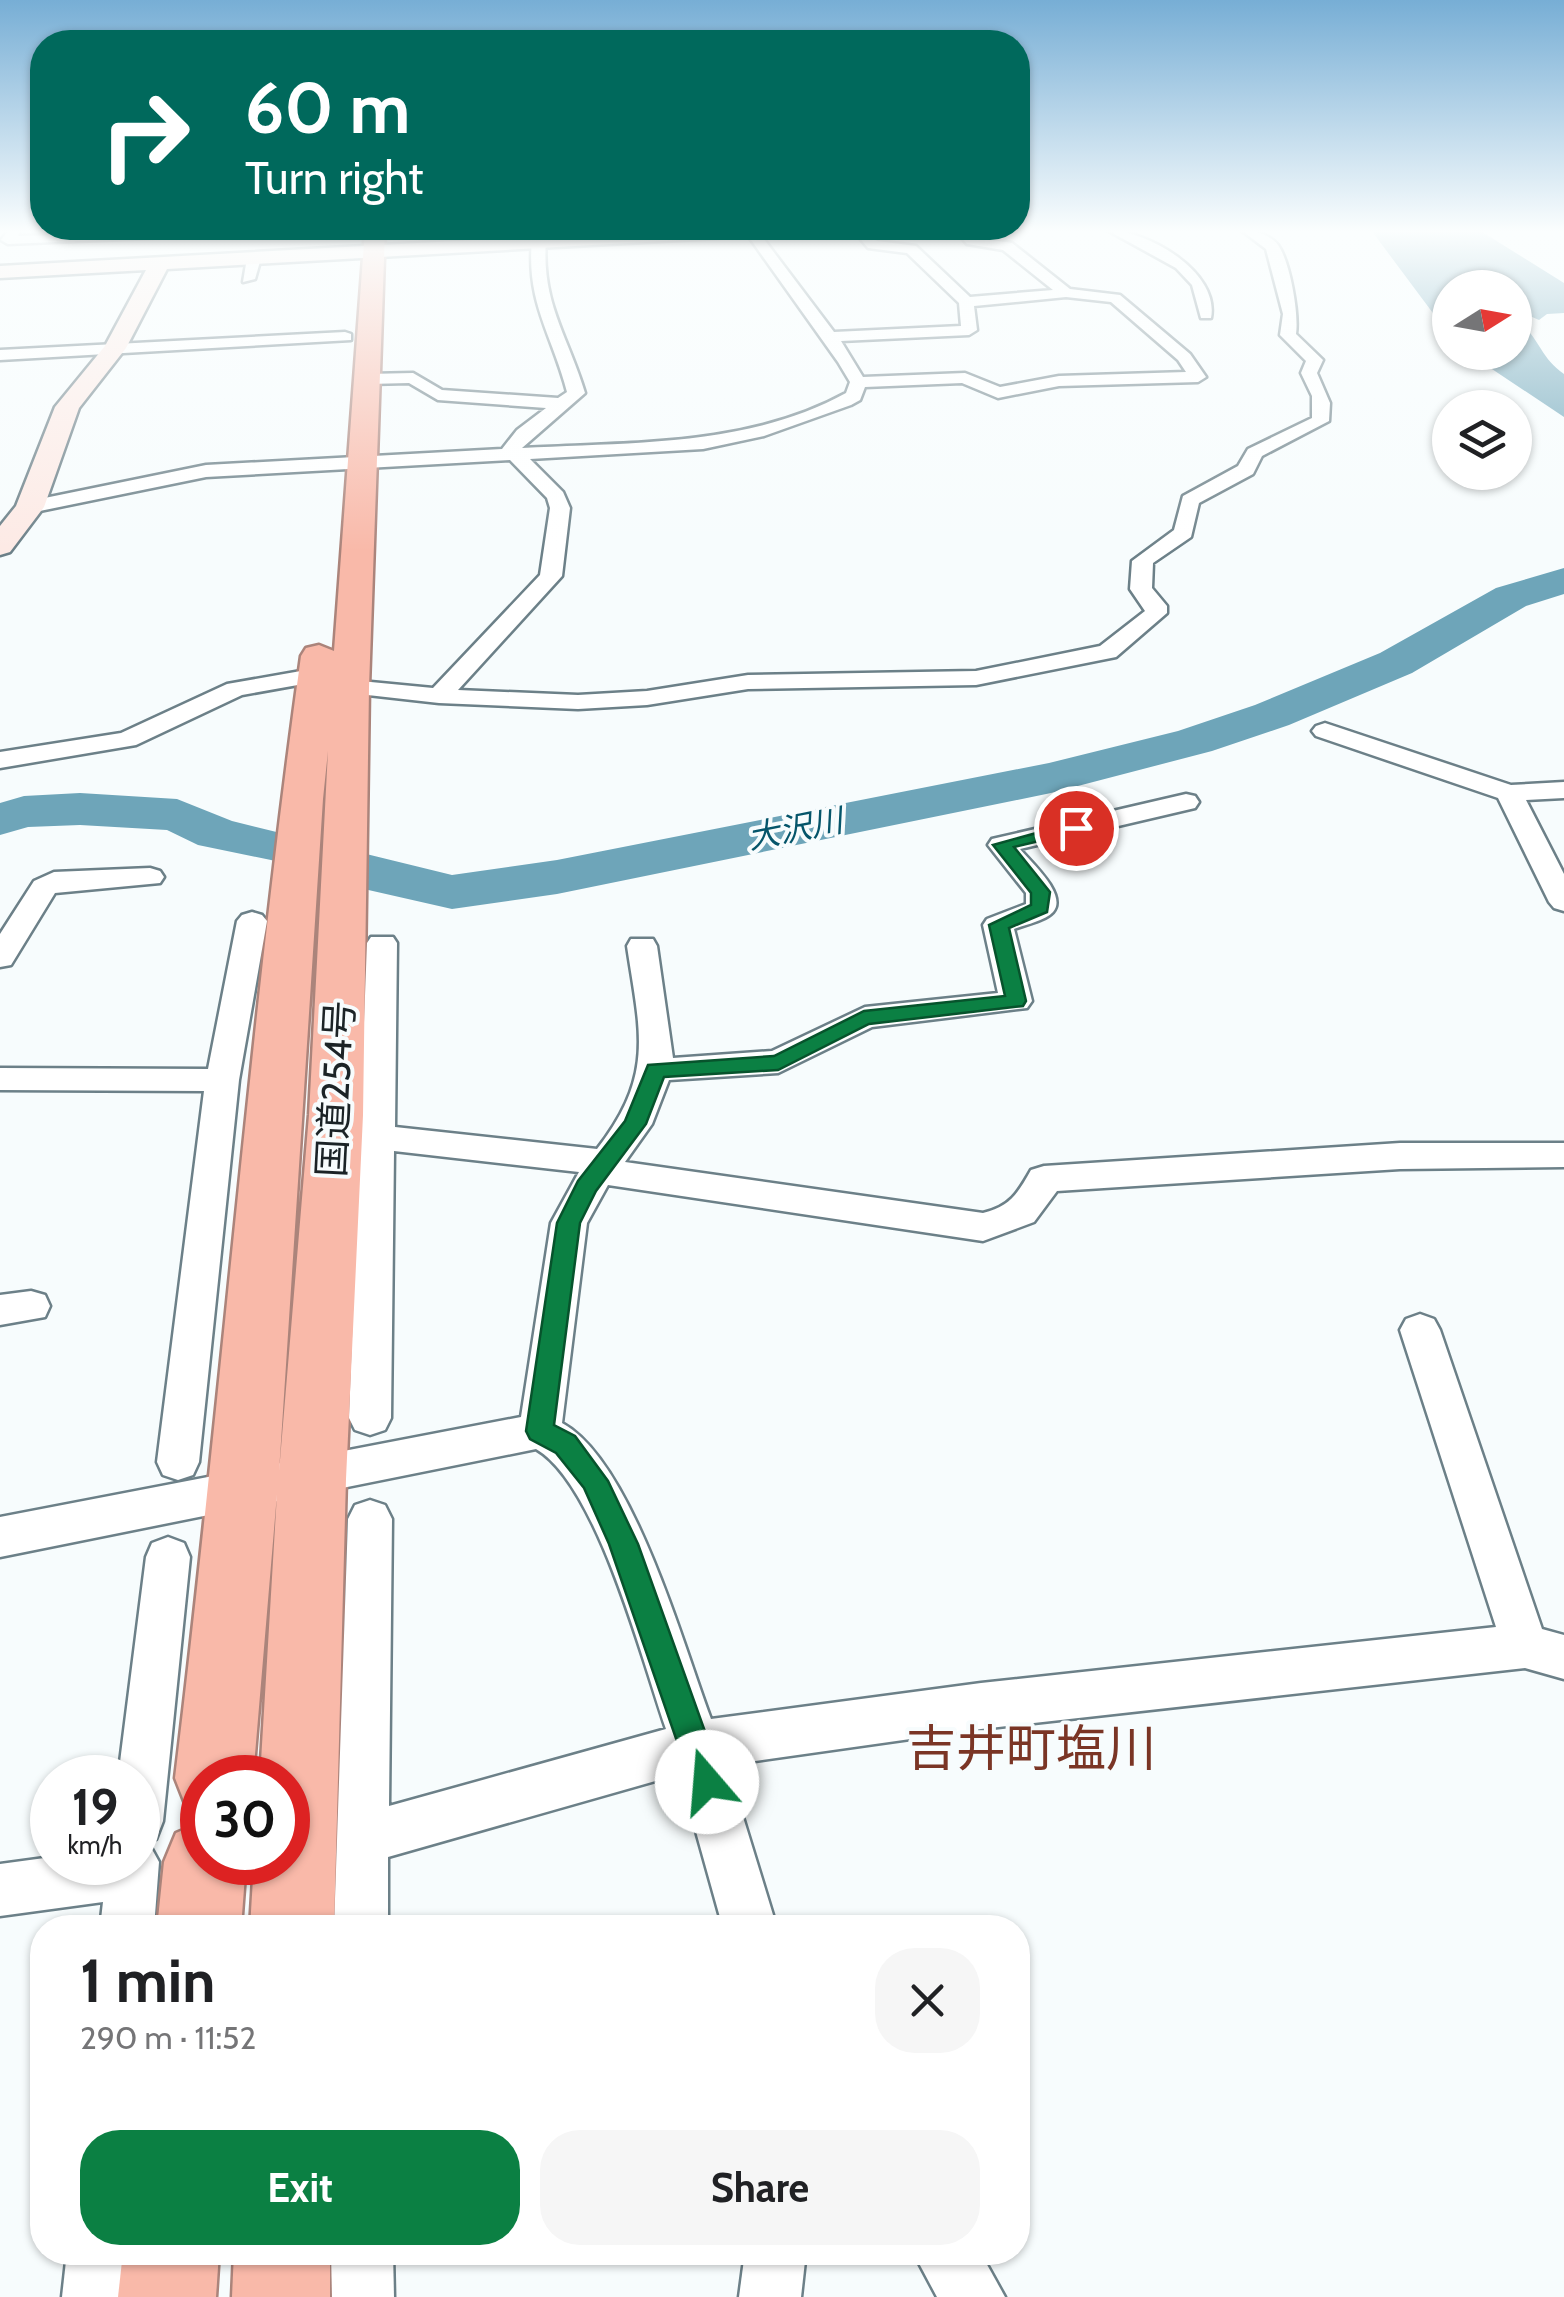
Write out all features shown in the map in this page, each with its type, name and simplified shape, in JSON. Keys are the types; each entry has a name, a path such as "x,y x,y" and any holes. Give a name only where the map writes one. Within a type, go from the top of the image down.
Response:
{"highway":[{"name":"国道254号","path":"216,1755 265,1248 317,927 348,806 345,337"},
{"name":"国道254号","path":"326,561 368,379 366,337"},
{"name":"国道254号","path":"292,1915 312,1478 336,1115 302,798 322,618"},
{"path":"160,1872 189,1915"},
{"path":"280,2297 281,2265"}],"main road":[{"path":"0,546 30,507 66,407 121,337"}],"street":[{"path":"0,355 341,337"},
{"path":"439,696 551,576 560,508 556,496 511,450 524,434 576,393 566,356 555,337"},
{"path":"30,507 172,475 604,452 728,440 854,396 858,382 831,337"},
{"path":"858,382 966,378 998,393 1059,381 1198,377 1160,337"},
{"path":"350,686 439,696 578,702 647,698 748,682 1006,675 1108,652 1156,613 1156,606 1141,589 1143,562 1184,533 1190,500 1246,470 1255,453 1320,421 1323,415 1317,386 1309,373 1315,360 1290,337"},
{"path":"368,379 413,378 438,395 566,404"},
{"path":"0,760 127,740 236,689 318,675"},
{"path":"1326,731 1564,813"},
{"path":"1510,792 1564,790"},
{"path":"1510,792 1564,902"},
{"path":"656,1070 778,1062 864,1018 1016,1001 998,925 1040,908 1040,892 1002,845 1186,802"},
{"path":"0,958 44,887 54,881 150,877"},
{"path":"178,1462 222,1080 317,927"},
{"path":"317,927 375,1137 370,1418"},
{"path":"540,1431 568,1223 586,1187 635,1124 656,1070 656,1039 642,946"},
{"path":"0,1080 222,1080"},
{"path":"375,1137 603,1167 982,1227 1008,1222 1027,1212 1044,1179 1400,1156 1564,1155"},
{"path":"214,1166 265,1248"},
{"path":"363,1839 696,1746 982,1706 1544,1652 1420,1330"},
{"path":"0,1537 540,1431 565,1444 594,1481 623,1544 696,1746 746,1915"},
{"path":"361,1915 370,1519"},
{"path":"146,1755 168,1557"},
{"path":"299,1734 340,1915"},
{"path":"0,1890 32,1885"},
{"path":"133,1915 147,1885"},
{"path":"362,2265 363,2297"},
{"path":"770,2297 774,2265"},
{"path":"952,2265 974,2297"}],"water":[{"path":"1533,337 1564,374 1564,417 1532,396 1532,390 1524,390 1494,370 1532,370"}],"waterway":[{"name":"大沢川","path":"0,819 24,812 80,809 177,815 217,834 281,846 383,877 452,892 557,877 1051,778 1195,741 1272,715 1396,663 1511,597 1564,580"}],"district":[{"name":"吉井町塩川","path":"1031,1748"}],"route":[{"path":"707,1782 623,1544 594,1481 565,1444 540,1431 568,1223 586,1187 635,1124 656,1070 778,1062 810,1048 845,1024 864,1018 1016,1001 998,925 1040,908 1040,892 1002,845 1076,828"}]}
